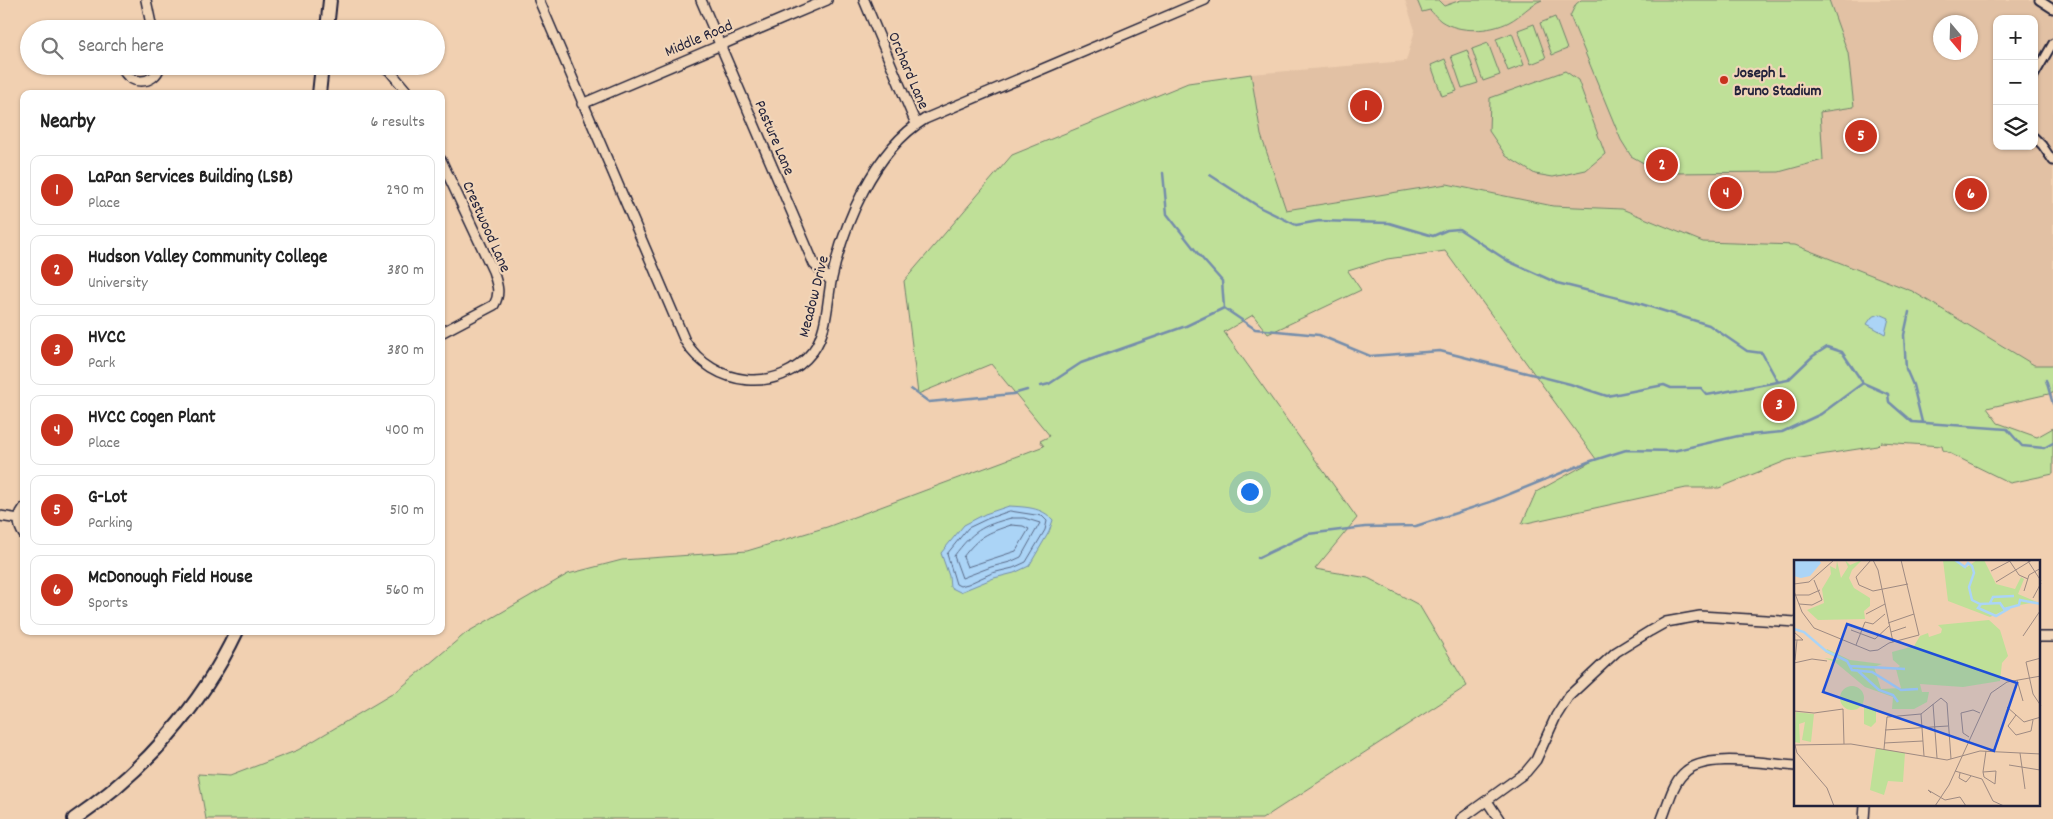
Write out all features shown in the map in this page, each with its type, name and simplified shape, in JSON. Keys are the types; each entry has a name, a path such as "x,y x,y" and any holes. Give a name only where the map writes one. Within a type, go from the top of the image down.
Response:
{"main road":[{"path":"328,20 330,0"},
{"path":"319,90 321,75"},
{"path":"74,819 117,788 170,735 215,672 235,635"}],"street":[{"path":"146,0 150,20"},
{"name":"Meadow Drive","path":"539,0 685,341 691,351 714,370 736,378 752,381 776,378 800,363 812,351 819,340 844,236 878,164 902,136 916,124 925,118 1205,0"},
{"name":"Pasture Lane","path":"701,0 814,264 832,282"},
{"name":"Middle Road","path":"582,104 719,44 827,0"},
{"name":"Orchard Lane","path":"864,0 916,124"},
{"path":"2039,0 2053,8"},
{"path":"2038,66 2053,43"},
{"path":"126,75 138,82 151,80 156,75"},
{"path":"393,75 406,90"},
{"path":"2038,142 2053,161"},
{"name":"Crestwood Lane","path":"445,169 493,271 499,288 494,305 445,331"},
{"path":"0,516 19,519 20,528"},
{"path":"1461,819 1526,772 1536,760 1556,716 1568,697 1616,652 1650,631 1666,622 1700,616 1794,622"},
{"path":"2040,637 2053,638"},
{"path":"1662,819 1677,782 1691,768 1709,762 1725,761 1794,766"},
{"path":"1487,801 1499,819"},
{"path":"1864,819 1865,806"}],"shaded area":[{"path":"1405,0 2053,0 2053,365 2034,365 1912,291 1796,245 1703,242 1622,209 1553,206 1447,184 1286,210 1261,135 1251,74 1406,61 1415,30"}],"green space":[{"path":"1417,0 1438,0 1444,6 1461,0 1542,0 1509,22 1493,28 1475,30 1448,25 1430,10 1422,12"},
{"name":"Joseph L Bruno Stadium","path":"1581,0 1829,0 1848,53 1854,107 1820,112 1823,160 1779,172 1672,173 1649,166 1631,156 1621,140 1570,16 1576,4"},
{"path":"1555,17 1567,49 1552,55 1540,23"},
{"path":"1534,24 1546,58 1531,64 1518,30"},
{"path":"1512,33 1524,65 1508,71 1496,39"},
{"path":"1488,43 1500,75 1483,81 1472,49"},
{"path":"1467,50 1478,83 1462,88 1451,56"},
{"path":"1445,59 1457,91 1442,96 1431,65"},
{"path":"1565,71 1578,80 1605,154 1586,170 1553,177 1535,174 1506,156 1489,131 1490,98"},
{"path":"1251,74 1261,135 1286,210 1447,184 1553,206 1622,209 1703,242 1795,245 1912,291 2034,365 2053,365 2053,393 1987,408 1998,423 2037,437 2053,428 2053,474 2010,483 1943,450 1942,446 1881,442 1877,446 1788,460 1719,488 1686,488 1522,524 1536,492 1596,459 1445,251 1387,259 1348,271 1361,290 1268,334 1253,315 1224,332 1357,518 1315,569 1368,578 1419,605 1467,686 1262,819 206,819 198,774 230,776 298,750 397,691 466,633 568,574 622,560 747,551 827,527 1044,446 1040,441 1050,436 991,364 918,394 904,281 1012,155 1188,83"}],"water":[{"path":"1880,314 1889,318 1885,334 1867,324 1872,317"},
{"path":"1009,506 1038,510 1044,512 1053,520 1049,532 1029,566 960,592 950,587 949,576 941,553 964,525 985,514"}],"waterway":[{"path":"1163,173 1167,214 1222,281 1224,308"},
{"path":"1210,175 1261,208 1296,225 1319,221 1389,223 1433,236 1447,230 1459,229 1508,261 1557,283 1638,303 1709,325 1747,351 1762,353 1778,382"},
{"path":"1041,386 1049,384 1081,363 1186,326 1224,308 1255,329 1319,335 1370,356 1440,351 1570,384 1607,396 1664,385 1671,388 1701,388 1707,395 1788,380 1813,356 1827,347 1842,352 1863,383 1888,394 1889,402 1912,422 2007,429 2022,446 2044,448 2053,443"},
{"path":"1909,312 1904,335 1906,369 1913,385 1922,422"},
{"path":"2046,380 2053,404"},
{"path":"1258,558 1308,534 1365,527 1416,526 1490,502 1588,462 1626,450 1673,451 1738,436 1782,432 1821,414 1863,383"},
{"path":"911,389 929,402 1013,394 1027,390"}],"place":[{"name":"Joseph L Bruno Stadium","path":"1724,80"},
{"name":"LaPan Services Building (LSB)","path":"1366,106"},
{"name":"G-Lot","path":"1861,136"},
{"name":"Hudson Valley Community College","path":"1662,165"},
{"name":"HVCC Cogen Plant","path":"1726,193"},
{"name":"McDonough Field House","path":"1971,194"},
{"name":"HVCC","path":"1779,405"}]}
